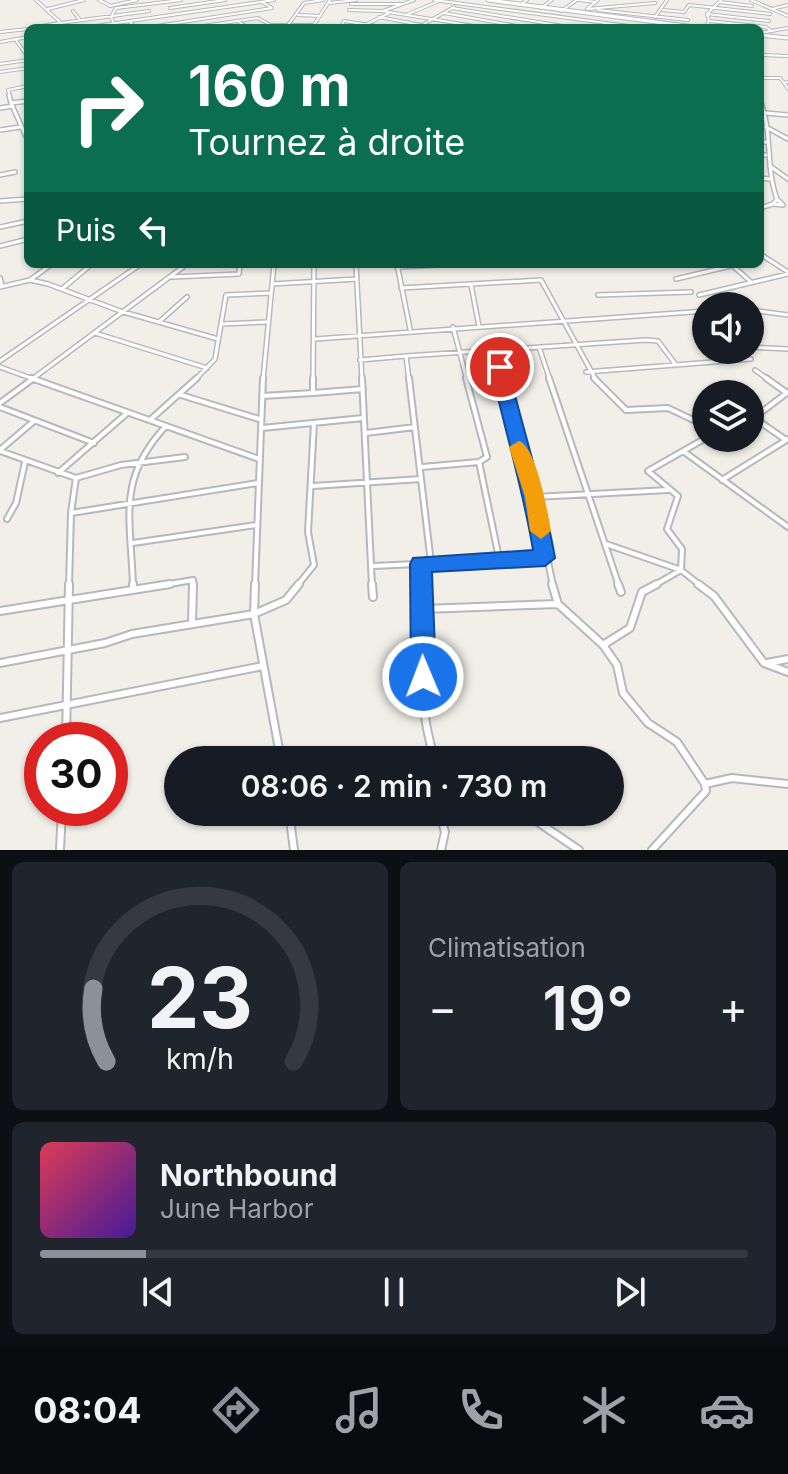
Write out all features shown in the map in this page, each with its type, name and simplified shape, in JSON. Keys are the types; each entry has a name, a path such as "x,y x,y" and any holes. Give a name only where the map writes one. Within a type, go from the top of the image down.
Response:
{"main road":[{"path":"488,0 669,24"},
{"path":"764,35 788,38"}],"street":[{"path":"35,0 60,23"},
{"path":"48,9 84,0"},
{"path":"99,0 116,8 181,0"},
{"path":"110,6 137,0"},
{"path":"170,8 224,0"},
{"path":"108,24 274,0"},
{"path":"289,24 305,3 323,0"},
{"path":"382,11 414,0"},
{"path":"434,0 607,24"},
{"path":"424,24 466,0"},
{"path":"520,5 527,0"},
{"path":"541,8 552,0"},
{"path":"561,11 578,0 597,1"},
{"path":"652,22 667,0"},
{"path":"709,21 707,14 722,0 752,3 771,12 787,5"},
{"path":"773,0 787,5"},
{"path":"209,1 220,8"},
{"path":"314,24 329,1 402,4"},
{"path":"347,16 353,1"},
{"path":"406,15 439,1"},
{"path":"586,11 597,1"},
{"path":"169,24 272,8 262,2"},
{"path":"491,7 500,2"},
{"path":"161,3 179,14"},
{"path":"586,11 655,3"},
{"path":"748,11 752,3"},
{"path":"663,10 684,12 689,5 788,16"},
{"path":"140,6 157,17"},
{"path":"515,18 532,6"},
{"path":"111,17 116,8"},
{"path":"452,8 548,24"},
{"path":"209,10 216,24 259,18 270,24"},
{"path":"349,10 382,11 457,24"},
{"path":"598,10 689,18 687,24"},
{"path":"73,11 80,20"},
{"path":"54,24 149,11"},
{"path":"342,24 344,21 367,24 389,12"},
{"path":"771,12 766,27 771,31"},
{"path":"444,13 500,24"},
{"path":"570,20 578,13"},
{"path":"629,19 634,14"},
{"path":"707,14 769,21"},
{"path":"296,15 320,16"},
{"path":"600,23 605,16"},
{"path":"111,17 114,23"},
{"path":"379,17 417,24"},
{"path":"520,24 527,20"},
{"path":"129,21 132,24"},
{"path":"237,21 242,24"},
{"path":"709,21 738,24"},
{"path":"0,32 24,29"},
{"path":"764,33 788,29"},
{"path":"0,42 24,38"},
{"path":"15,39 24,53"},
{"path":"764,55 788,56"},
{"path":"0,64 24,60"},
{"path":"0,72 24,69"},
{"path":"764,78 780,78 788,89"},
{"path":"24,87 8,90 24,134"},
{"path":"0,108 24,102"},
{"path":"788,115 764,115 770,179 777,199 788,212"},
{"path":"0,130 20,127"},
{"path":"766,128 788,139"},
{"path":"764,163 787,178"},
{"path":"0,175 15,172"},
{"path":"764,178 770,179"},
{"path":"0,201 24,199"},
{"path":"773,204 777,199"},
{"path":"764,207 785,205"},
{"path":"1,225 24,222"},
{"path":"0,246 24,240"},
{"path":"764,257 788,273"},
{"path":"0,278 1,286 30,280 46,268"},
{"path":"63,288 87,268"},
{"path":"135,268 0,364 31,381 259,459"},
{"path":"94,443 0,405 120,311 181,268"},
{"path":"169,277 239,274 240,268"},
{"path":"274,268 259,419 254,614 278,746"},
{"path":"313,393 314,268"},
{"path":"356,268 373,597"},
{"path":"398,268 410,329"},
{"path":"676,279 724,268"},
{"path":"735,268 751,282"},
{"path":"711,292 788,273"},
{"path":"272,284 357,279"},
{"path":"30,280 63,288 120,311 218,339"},
{"path":"401,288 541,280 566,322 586,372 601,391 626,410 653,404 684,411 692,416"},
{"path":"471,285 479,326"},
{"path":"598,295 691,292"},
{"path":"150,420 181,395 215,359 226,295 271,293"},
{"path":"160,321 187,297"},
{"path":"315,339 410,329 692,312"},
{"path":"764,312 788,315"},
{"path":"222,324 266,322"},
{"path":"421,467 479,462 487,457 453,327"},
{"path":"95,333 208,369"},
{"path":"360,360 658,341 676,365"},
{"path":"539,347 621,592"},
{"path":"764,348 788,349"},
{"path":"497,350 506,402 535,497 545,558 558,604 603,645 617,665 619,686 632,706 648,723 677,742 705,784 706,791 700,802 652,850"},
{"path":"406,356 431,563"},
{"path":"586,372 692,364"},
{"path":"755,370 787,393 764,409"},
{"path":"262,396 363,389"},
{"path":"181,395 259,419"},
{"path":"58,473 126,414"},
{"path":"261,428 363,418"},
{"path":"34,421 0,450 25,462 76,478 121,465 185,457"},
{"path":"0,663 192,623 254,614 286,600 313,569 308,532 313,486 314,423"},
{"path":"722,480 787,440 764,425"},
{"path":"133,589 130,501 137,464 143,451 166,426"},
{"path":"365,433 415,427"},
{"path":"681,570 682,549 667,529 678,496 648,471 692,446"},
{"path":"682,451 788,527"},
{"path":"7,519 16,503 25,462"},
{"path":"479,462 499,558"},
{"path":"67,722 71,513 76,478"},
{"path":"313,486 421,479"},
{"path":"71,513 130,501 258,483"},
{"path":"535,497 669,490"},
{"path":"133,543 256,525"},
{"path":"606,544 681,570 714,596 764,663 788,672"},
{"path":"373,566 545,558"},
{"path":"421,564 423,697 431,746"},
{"path":"603,645 630,628 642,592 681,570"},
{"path":"0,611 193,580 192,623"},
{"path":"424,609 558,604"},
{"path":"764,663 788,659"},
{"path":"0,718 263,666"},
{"path":"705,784 732,778 788,784"},
{"path":"60,850 61,826"},
{"path":"291,826 294,850"},
{"path":"441,850 443,826"},
{"path":"544,826 579,850"}],"slow traffic":[{"path":"519,447 535,497 541,531"}],"route":[{"path":"423,677 421,564 545,558 535,497 511,421 500,367"}]}
